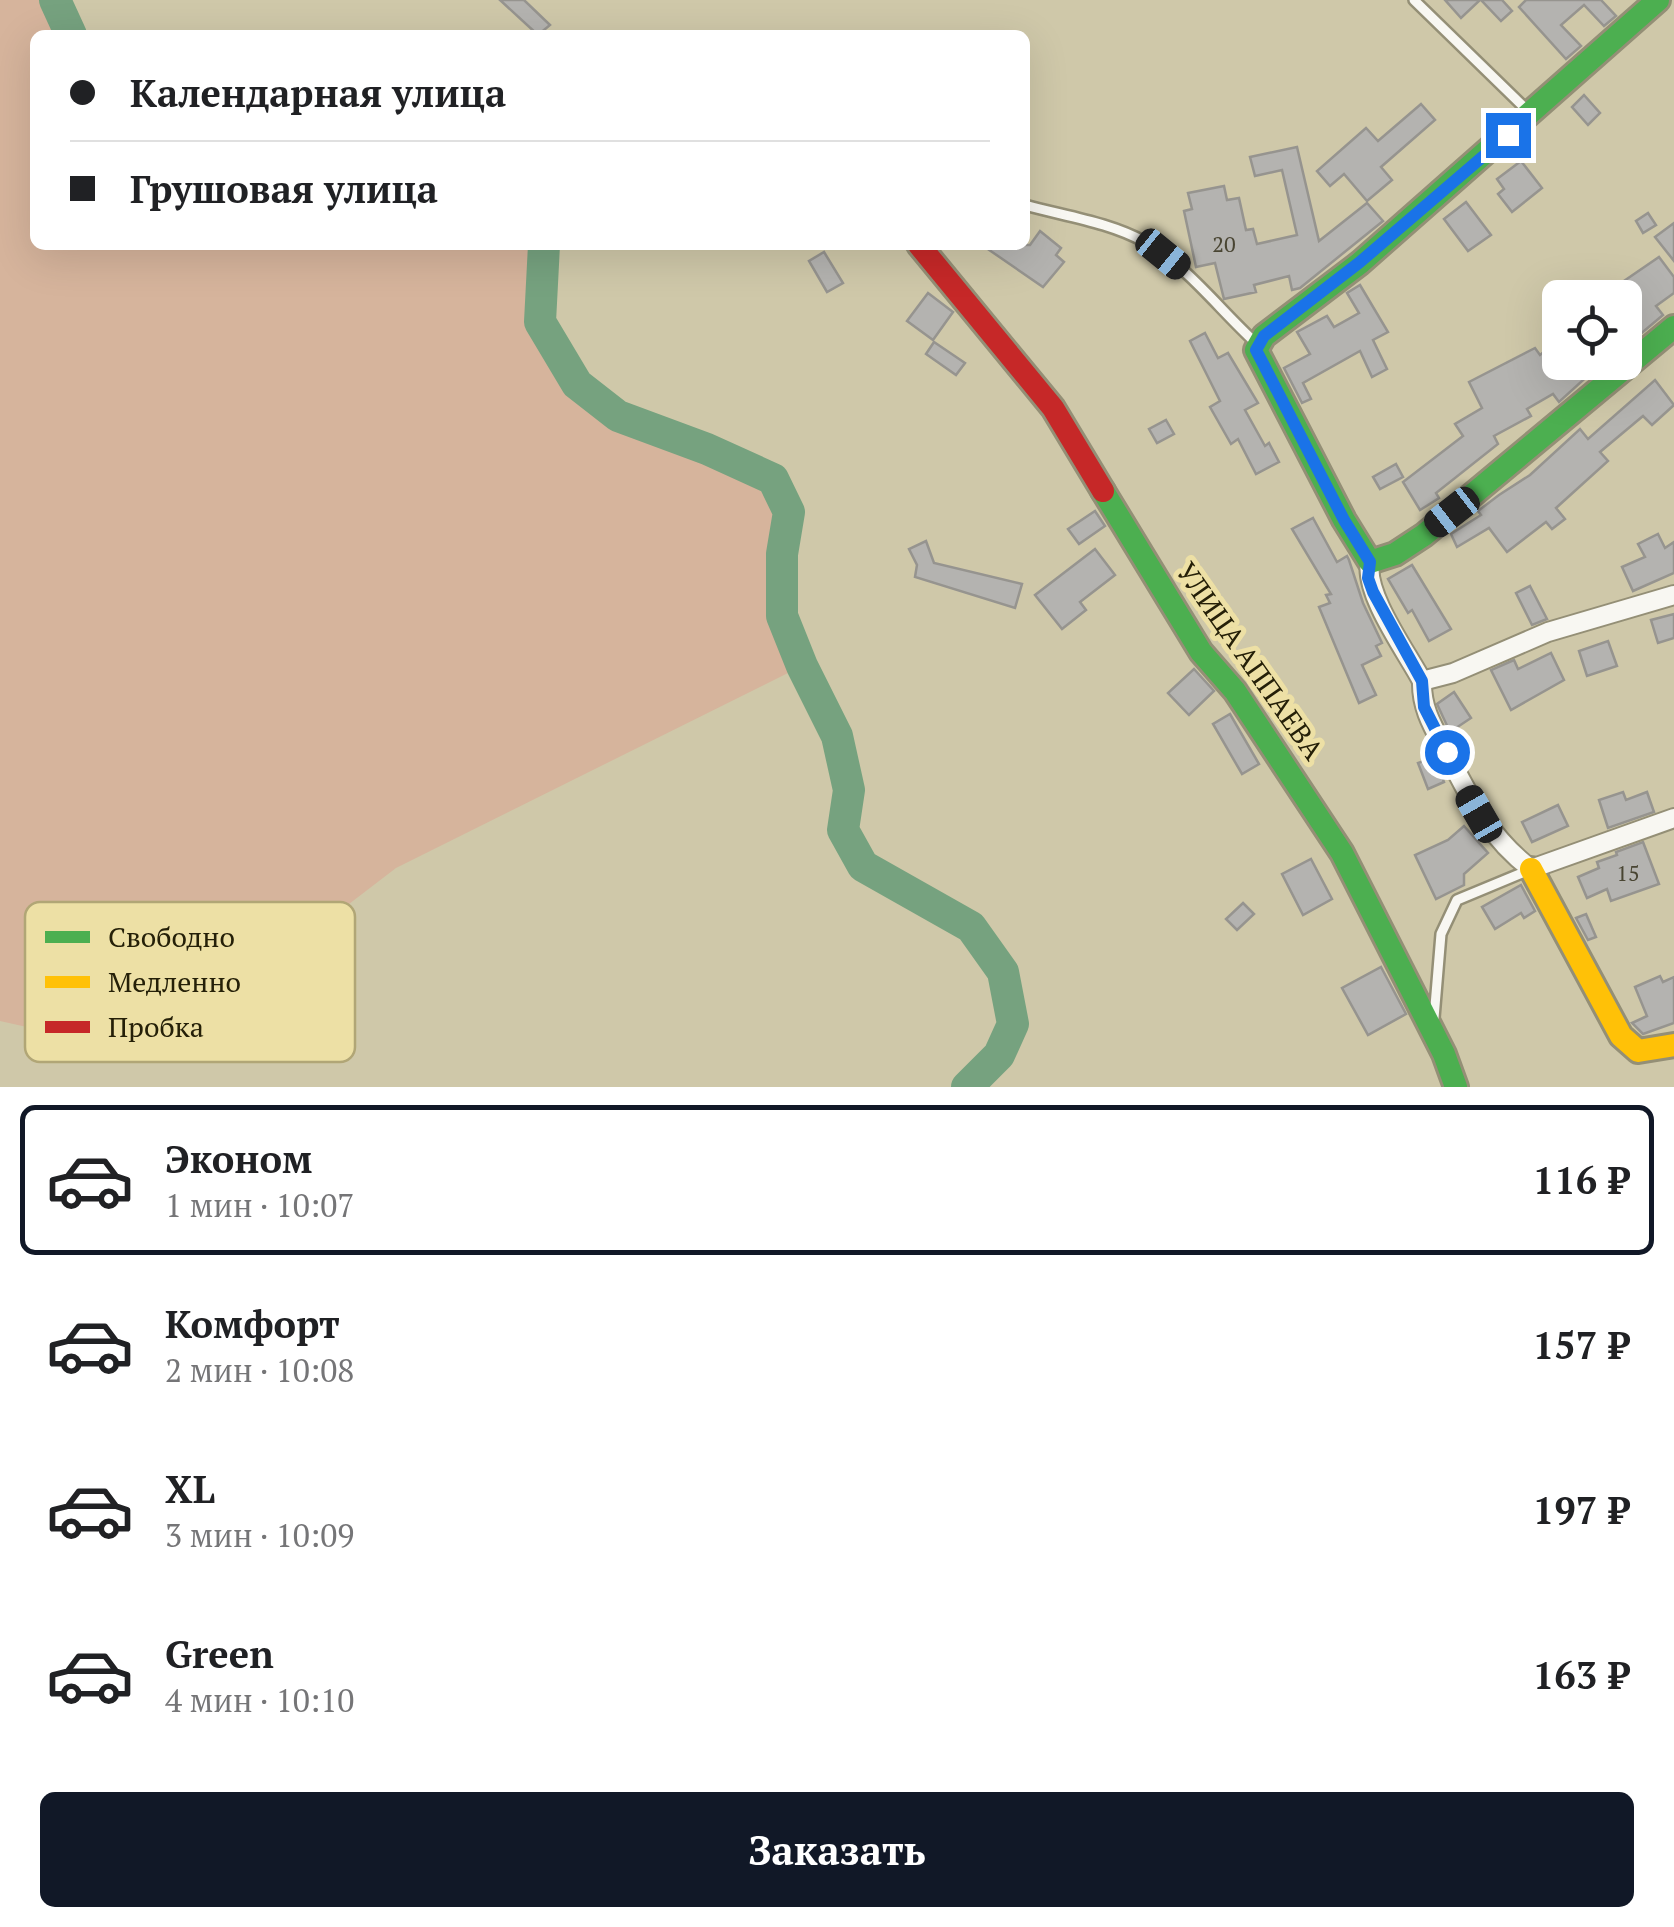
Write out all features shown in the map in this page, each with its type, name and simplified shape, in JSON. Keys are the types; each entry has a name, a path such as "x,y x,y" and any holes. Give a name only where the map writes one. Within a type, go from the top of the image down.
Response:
{"street":[{"path":"1658,0 1360,262 1257,344 1270,382 1370,562 1368,578 1373,592 1422,681 1424,707 1479,814 1510,854 1532,870 1621,1036 1638,1051 1674,1045"},
{"name":"УЛИЦА АППАЕВА","path":"922,250 1053,408 1201,652 1235,691 1301,788 1342,853 1456,1087"},
{"path":"1370,562 1396,554 1424,534 1674,327"},
{"path":"1422,681 1454,673 1548,632 1674,595"},
{"path":"1532,870 1674,818"}],"lane":[{"path":"1414,0 1532,114"},
{"path":"1030,205 1142,241 1188,274 1257,344"},
{"path":"1433,1034 1442,934 1458,900 1532,870"}],"shaded area":[{"path":"0,0 55,0 69,30 30,30 30,250 544,250 540,322 577,384 618,416 773,479 789,512 782,554 782,616 802,666 396,868 352,902 25,902 25,1027 0,1021"}],"building":[{"path":"500,0 524,0 550,25 544,30 533,30"},
{"path":"1445,0 1480,0 1461,18"},
{"path":"1481,0 1502,0 1512,11 1501,21"},
{"path":"1526,0 1601,0 1616,16 1604,26 1584,5 1561,25 1581,46 1566,59 1519,7"},
{"path":"1584,95 1600,113 1588,125 1572,107"},
{"path":"1421,104 1435,120 1381,167 1392,180 1367,201 1344,174 1330,186 1317,171 1366,128 1378,141"},
{"path":"1297,147 1319,241 1367,203 1383,221 1300,288 1292,290 1289,276 1254,285 1256,292 1224,299 1215,263 1196,267 1184,211 1192,209 1188,193 1224,186 1227,200 1239,198 1246,230 1253,229 1257,244 1297,235 1282,170 1255,176 1250,157"},
{"path":"1521,161 1542,188 1512,212 1498,194 1504,189 1497,179"},
{"path":"1466,202 1491,235 1468,251 1444,219"},
{"path":"1648,213 1656,225 1643,233 1636,221"},
{"path":"1674,223 1674,261 1655,237"},
{"path":"1040,231 1061,248 1056,255 1064,262 1043,287 989,250 1030,250"},
{"path":"824,252 843,283 827,292 809,261"},
{"path":"1659,257 1674,277 1674,293 1656,306 1663,315 1642,333 1642,280 1625,280"},
{"path":"1360,285 1388,332 1373,340 1387,369 1372,377 1360,351 1303,383 1311,399 1302,403 1284,368 1310,354 1297,332 1327,316 1334,327 1359,313 1347,293"},
{"path":"928,293 953,312 933,340 907,321"},
{"path":"1205,333 1218,358 1228,353 1258,403 1245,410 1279,462 1256,474 1238,439 1231,444 1210,407 1220,401 1190,341"},
{"path":"934,342 965,363 956,375 926,354"},
{"path":"1535,348 1540,355 1542,380 1583,380 1559,402 1553,394 1527,409 1531,416 1494,436 1498,444 1436,493 1439,498 1420,510 1403,482 1463,436 1455,424 1482,408 1469,382"},
{"path":"1655,380 1674,405 1652,425 1643,416 1600,452 1608,461 1556,508 1565,519 1552,529 1546,522 1507,552 1489,528 1457,547 1451,534 1481,515 1478,511 1530,475 1580,429 1588,439"},
{"path":"1166,420 1174,434 1157,443 1149,429"},
{"path":"1396,464 1403,477 1380,489 1373,477"},
{"path":"1095,511 1105,526 1079,544 1068,529"},
{"path":"1313,518 1337,562 1347,556 1382,643 1376,646 1381,656 1362,665 1376,695 1359,703 1319,607 1330,603 1326,595 1331,594 1292,529"},
{"path":"1658,534 1665,548 1674,542 1674,573 1633,591 1622,567 1645,557 1638,544"},
{"path":"926,541 934,563 1022,584 1015,608 915,577 917,565 909,549"},
{"path":"1095,549 1115,575 1080,602 1086,610 1062,629 1035,595"},
{"path":"1412,565 1451,629 1429,641 1388,579"},
{"path":"1530,586 1547,619 1532,625 1516,593"},
{"path":"1674,614 1674,638 1658,643 1651,620"},
{"path":"1608,641 1617,666 1587,676 1579,651"},
{"path":"1551,653 1564,680 1511,710 1491,670 1514,660 1518,669"},
{"path":"1194,669 1214,691 1189,715 1168,693"},
{"path":"1454,692 1471,718 1450,732 1437,704"},
{"path":"1230,714 1259,764 1242,774 1213,724"},
{"path":"1435,757 1444,782 1428,789 1418,763"},
{"path":"1623,792 1626,800 1647,792 1654,812 1608,828 1599,800"},
{"path":"1558,805 1568,826 1532,842 1522,822"},
{"path":"1464,826 1488,853 1464,874 1464,885 1436,899 1415,855 1448,840"},
{"path":"1643,842 1659,884 1611,901 1607,889 1587,898 1578,877 1599,868 1597,862"},
{"path":"1311,859 1332,899 1303,915 1282,874"},
{"path":"1521,885 1535,911 1524,918 1521,913 1495,929 1482,907"},
{"path":"1243,903 1254,914 1237,930 1226,919"},
{"path":"1586,914 1596,937 1588,940 1576,918"},
{"path":"1381,967 1406,1014 1368,1035 1342,988"},
{"path":"1660,976 1663,982 1674,977 1674,1023 1643,1034 1632,1023 1647,1016 1635,987"}],"waterway":[{"path":"55,0 69,30"},
{"path":"544,250 540,322 577,384 618,416 773,479 789,512 782,554 782,616 837,736 849,790 843,830 863,866 971,927 1003,972 1013,1024 999,1055 967,1087"}],"traffic: fast":[{"path":"1658,0 1360,263 1264,336 1256,350 1344,520 1370,562 1395,554 1424,535 1674,327"},
{"path":"1103,491 1201,652 1235,691 1342,853 1444,1054 1456,1087"}],"traffic: slow":[{"path":"1531,869 1621,1036 1638,1051 1674,1045"}],"traffic: jam":[{"path":"923,250 1053,408 1103,491"}],"route":[{"path":"1447,752 1424,707 1422,681 1373,592 1368,578 1370,562 1344,520 1256,350 1264,336 1360,262 1508,135"}]}
